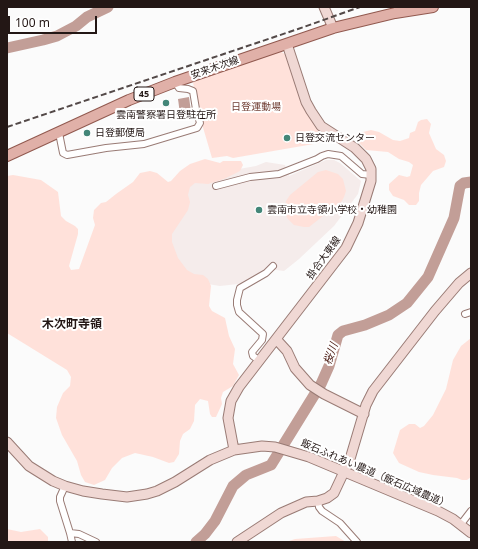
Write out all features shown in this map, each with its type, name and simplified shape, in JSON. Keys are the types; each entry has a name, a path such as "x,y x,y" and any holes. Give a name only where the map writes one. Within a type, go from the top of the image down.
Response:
{"main road":[{"path":"324,7 333,28"},
{"name":"安来木次線","path":"7,156 129,100 175,82 333,28 396,13 433,7"},
{"path":"287,44 310,111 322,126 360,153 369,164 371,175"},
{"name":"掛合大東線","path":"234,450 228,426 229,407 231,401 239,387 346,248 370,187 371,175"},
{"path":"237,542 281,513 306,502 318,501 327,498 334,492 350,459 369,398 379,382 435,311 459,283 471,273"},
{"path":"276,339 287,351 295,368 310,385 364,414"},
{"name":"飯石ふれあい農道（飯石広域農道）","path":"7,442 23,461 37,472 65,486 114,496 127,497 147,494 166,487 210,460 234,450 262,446 276,447 309,457 442,513 461,524 471,533"}],"street":[{"path":"59,133 63,153 66,155 106,148 144,144 197,128 200,123 193,91 179,88 175,82"},
{"path":"216,186 250,177 280,174 328,154 341,156 362,174 371,175"},
{"path":"260,361 253,356 252,352 263,338 263,334 239,312 237,300 240,288 266,273 273,266"},
{"path":"65,486 60,497 60,501 72,542"},
{"path":"318,501 319,507 322,511 340,523 357,542"},
{"path":"461,524 471,511"},
{"path":"70,533 79,534 96,542"}],"shaded area":[{"path":"189,97 192,119 181,121 178,99"},
{"name":"雲南市立寺領小学校・幼稚園","path":"326,160 334,160 340,163 361,181 358,194 334,226 299,259 284,271 269,269 255,279 238,284 220,286 183,280 167,255 180,183 216,173 256,166 266,162 285,165 289,176"}],"green space":[{"name":"日登運動場","path":"278,50 285,54 313,122 332,139 331,141 233,158 227,156 212,158 197,107 193,82 194,80"},
{"path":"427,119 431,124 429,133 436,149 444,155 446,161 444,167 433,171 421,185 419,201 416,205 409,205 404,200 393,196 389,190 389,184 399,175 407,177 410,176 413,165 388,152 366,150 358,142 356,136 359,133 371,130 379,132 393,140 400,141 409,138 410,133 415,131 418,122"},
{"path":"205,159 220,163 223,161 241,161 243,165 240,171 224,179 208,184 195,183 190,187 188,195 190,202 188,210 172,234 172,242 178,258 187,270 194,274 203,275 208,279 211,286 209,306 212,311 225,318 229,336 235,349 233,364 239,375 233,386 223,392 221,398 222,404 216,417 212,417 210,414 208,401 200,399 195,405 194,421 190,429 183,434 180,441 179,454 174,462 169,463 153,457 135,453 122,458 112,468 105,480 94,485 85,482 81,475 77,461 62,435 56,418 57,407 63,393 70,386 71,377 67,370 7,333 7,176 13,175 41,180 58,192 61,216 78,229 69,266 71,270 79,269 95,225 93,218 94,210 101,203 106,202 133,182 140,173 150,171 157,173 168,182 190,164"},
{"path":"326,170 338,174 343,179 346,191 342,201 309,227 294,225 287,218 285,212 286,201 290,195 318,172"},
{"path":"471,338 471,477 467,480 462,480 433,475 419,472 399,463 393,453 400,430 409,424 415,424 420,428 424,426 433,415 446,389 453,360 461,346"},
{"path":"7,529 21,532 40,529 48,537 48,542 7,542"},
{"path":"336,536 346,542 286,542 295,539"}],"waterway":[{"path":"7,48 57,36 76,26 87,17 108,7"},
{"name":"桜川","path":"196,542 205,534 215,521 233,486 246,475 271,465 321,384 329,366 338,335 343,331 365,325 389,315 407,303 428,277 454,218 460,186 464,183 471,182"}],"railway":[{"path":"7,127 360,7"}],"place":[{"name":"雲南警察署日登駐在所","path":"166,103"},
{"name":"日登郵便局","path":"87,133"},
{"name":"日登交流センター","path":"287,138"},
{"name":"雲南市立寺領小学校・幼稚園","path":"259,210"}],"district":[{"name":"木次町寺領","path":"72,325"}]}
